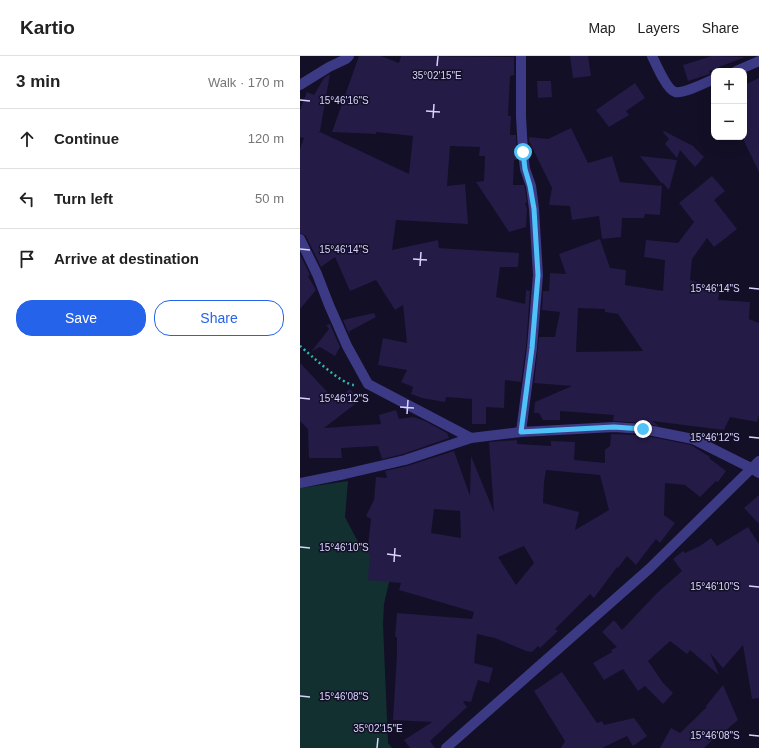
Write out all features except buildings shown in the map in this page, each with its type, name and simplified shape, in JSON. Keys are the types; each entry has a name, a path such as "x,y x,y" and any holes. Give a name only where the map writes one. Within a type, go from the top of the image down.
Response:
{"street":[{"path":"300,85 349,56"},
{"path":"521,56 521,117 523,152 525,169 534,209 538,275 532,348 521,432"},
{"path":"652,56 669,88 675,92 682,91 711,80"},
{"path":"743,68 759,61"},
{"path":"300,239 348,346 368,384 471,438"},
{"path":"300,483 405,460 471,438 521,432 614,427 643,429 692,439 756,467 649,569 446,748"}],"path":[{"path":"300,346 324,366 351,384 368,384"}],"green space":[{"path":"348,481 345,517 357,540 391,574 384,604 383,624 388,743 392,748 300,748 300,488"}],"route":[{"path":"523,152 525,169 534,209 538,275 532,348 521,432 614,427 643,429"}]}
